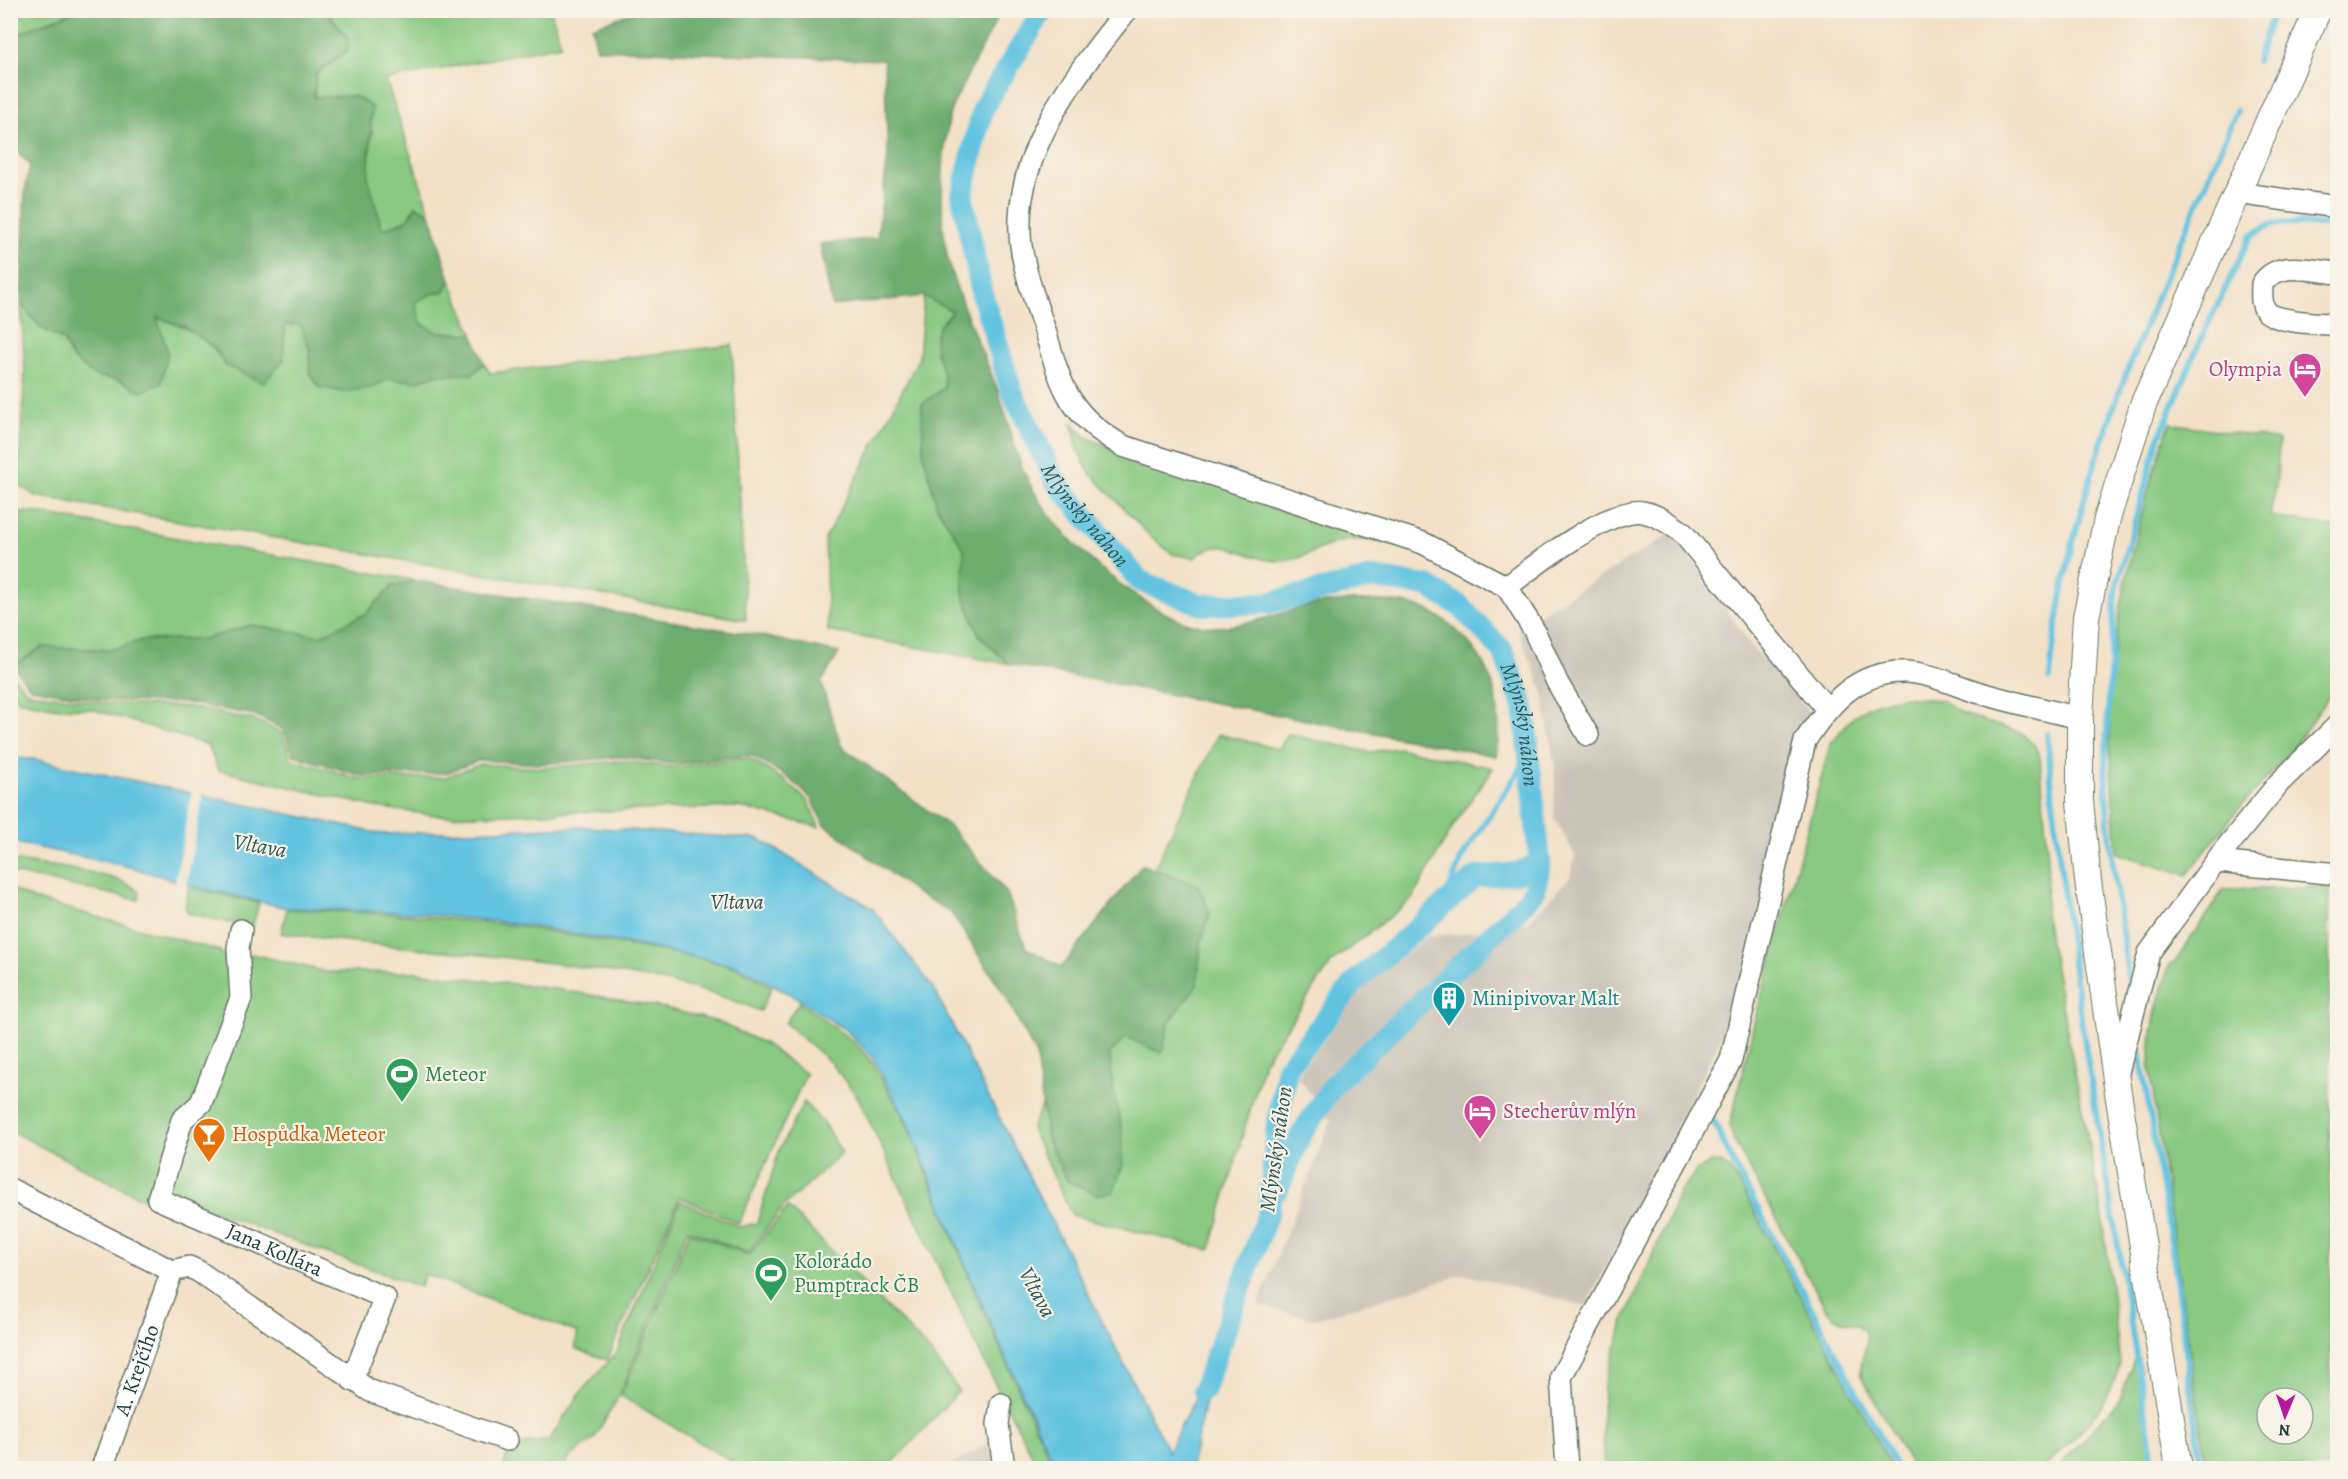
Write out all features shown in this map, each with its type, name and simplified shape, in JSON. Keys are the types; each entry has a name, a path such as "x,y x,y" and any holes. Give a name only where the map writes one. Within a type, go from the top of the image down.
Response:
{"main road":[{"path":"2179,1468 2116,1080 2087,873 2080,801 2080,718 2086,618 2107,519 2143,405 2318,10"}],"street":[{"path":"1127,10 1082,66 1049,123 1023,187 1021,245 1060,380 1080,415 1099,432 1123,446 1423,543 1507,587 1534,630 1557,682 1588,735"},
{"path":"2237,193 2337,207"},
{"path":"2337,273 2282,268 2273,272 2262,284 2262,301 2266,311 2277,318 2337,325"},
{"path":"1507,587 1542,558 1606,521 1640,511 1661,518 1683,533 1826,708"},
{"path":"1567,1468 1561,1377 1731,1060 1805,741 1826,708 1858,683 1880,675 1906,672 1931,677 2011,702 2080,718"},
{"path":"2116,1080 2149,953 2279,783 2337,725"},
{"path":"2217,862 2337,874"},
{"name":"Jana Kollára","path":"241,930 238,948 241,998 201,1103 182,1120 158,1199 385,1298 352,1380"},
{"path":"10,1189 172,1271 189,1267 198,1271 370,1391 507,1440"},
{"name":"A. Krejčího","path":"102,1468 172,1271"},
{"path":"1001,1404 998,1424 1004,1468"}],"shaded area":[{"path":"1673,532 1749,643 1810,713 1766,880 1736,1024 1724,1032 1586,1306 1464,1274 1315,1319 1258,1305 1331,1121 1297,1076 1363,988 1428,936 1461,934 1529,921 1570,877 1575,856 1554,817 1555,765 1542,688 1517,628"},
{"path":"993,1441 1007,1468 945,1468"}],"green space":[{"path":"639,10 1001,11 950,114 943,174 944,235 956,286 997,388 1021,464 1037,496 1069,538 1109,575 1153,606 1192,624 1208,627 1242,624 1330,602 1388,601 1418,606 1431,612 1457,630 1470,644 1479,656 1492,683 1499,727 1496,756 1009,664 979,635 963,593 964,549 937,507 923,451 922,404 944,388 935,338 940,325 952,311 924,296 832,306 820,244 877,238 888,156 884,60 597,49 592,27"},
{"path":"28,11 74,11 11,37 11,24"},
{"path":"74,11 327,11 348,38 347,51 316,74 314,97 355,96 372,107 368,177 382,229 406,221 416,206 430,213 450,280 445,291 431,294 415,302 421,323 436,332 473,334 484,363 473,374 436,375 417,381 389,379 370,388 343,392 319,387 309,373 310,352 301,325 285,325 283,361 263,383 225,365 215,348 183,326 157,317 168,353 161,384 141,391 119,380 95,376 72,358 63,340 40,327 21,304 25,191 30,164 11,148 10,37"},
{"path":"327,11 551,11 561,45 386,80 430,213 416,206 406,221 382,229 368,177 372,131 314,97 316,74 333,62 332,17"},
{"path":"450,280 473,334 436,332 421,323 415,302 431,294 445,291"},
{"path":"924,296 953,311 935,351 945,375 944,388 922,404 937,507 964,549 963,593 979,635 1009,664 828,631 825,539 919,358"},
{"path":"21,304 40,327 63,340 72,358 95,376 119,380 141,391 156,317 176,324 204,340 225,365 283,361 285,325 301,325 310,352 310,373 370,388 389,379 417,381 436,375 473,374 484,363 490,373 732,345 746,620 35,496 18,484 25,373"},
{"path":"1072,423 1086,437 1135,458 1413,546 1349,540 1332,544 1300,558 1283,561 1270,560 1226,547 1205,550 1194,558 1172,554 1146,532 1089,472 1078,450"},
{"path":"2170,423 2279,440 2277,481 2270,516 2338,528 2337,684 2290,753 2236,812 2187,875 2117,853 2110,750 2112,679 2121,604 2147,494"},
{"path":"32,512 418,581 392,586 367,613 320,636 251,625 205,639 142,640 111,650 42,647 13,666 15,527 18,513"},
{"path":"418,581 757,635 839,653 821,683 841,746 949,826 1007,893 1026,948 1062,967 1142,865 1198,885 1210,913 1201,942 1197,985 1169,1023 1162,1053 1126,1037 1110,1053 1113,1090 1122,1128 1123,1164 1113,1192 1098,1195 1067,1181 1047,1139 1036,1055 1005,995 950,911 918,894 823,823 811,798 786,776 751,755 676,764 620,757 540,764 481,760 446,773 362,776 293,755 284,730 255,715 188,703 101,700 30,688 13,666 42,647 111,650 142,640 205,639 251,625 320,636 367,613 392,586"},
{"path":"11,673 27,692 102,703 189,707 254,720 282,733 291,759 360,779 446,777 481,764 540,768 619,761 675,767 749,758 784,780 808,801 819,827 739,807 441,816 375,807 218,770 208,745 92,709 59,708 20,701 11,693"},
{"path":"1903,697 1941,700 1962,714 2021,733 2035,746 2040,758 2048,860 2045,916 2103,1218 2120,1362 2116,1378 2101,1407 2044,1468 1912,1468 1861,1376 1866,1343 1863,1328 1841,1321 1826,1309 1734,1141 1730,1125 1755,1019 1830,745 1852,718 1869,706"},
{"path":"1218,734 1279,749 1288,734 1369,752 1399,748 1493,768 1454,825 1412,899 1332,962 1264,1061 1210,1250 1072,1215 1031,1129"},
{"path":"10,860 97,874 128,885 139,892 139,900 11,873"},
{"path":"189,887 259,903 252,928 188,913 185,907"},
{"path":"2329,887 2331,1468 2206,1468 2150,1070 2155,1015 2170,963 2175,962 2223,890"},
{"name":"Meteor","path":"11,889 33,899 220,951 230,963 247,962 252,954 327,972 416,972 555,989 665,1008 718,1022 765,1044 806,1074 739,1223 680,1197 607,1360 574,1348 578,1333 425,1274 420,1287 182,1200 147,1201 11,1131"},
{"path":"287,909 409,915 517,926 695,957 738,968 772,987 760,1011 702,991 601,970 281,933"},
{"path":"799,1002 853,1041 871,1061 906,1122 983,1310 1054,1468 1039,1468 990,1374 857,1096 830,1062 785,1023"},
{"path":"804,1102 826,1127 842,1153 784,1206 748,1253 688,1229 619,1396 594,1439 569,1458 564,1468 504,1468 508,1447 549,1440 581,1392 617,1352 680,1201 741,1227 757,1223 780,1148"},
{"path":"1712,1162 1726,1166 1741,1186 1892,1468 1605,1468 1602,1417 1604,1385 1623,1323 1680,1192 1697,1170"},
{"name":"Kolorádo Pumptrack ČB","path":"788,1207 928,1349 959,1391 888,1468 743,1468 621,1396 690,1232 749,1255"},
{"path":"2135,1357 2153,1468 2058,1468 2120,1399"}],"water":[{"name":"Vltava","path":"11,758 33,759 382,834 585,827 759,839 872,908 934,989 1168,1451 1213,1363 1191,1468 1056,1468 979,1298 907,1121 872,1057 847,1031 794,996 738,966 642,946 518,924 418,913 287,908 189,885 134,868 11,842"}],"pier":[{"path":"192,790 203,793 186,887 175,884"}],"waterway":[{"name":"Mlýnský náhon","path":"1043,10 983,108 962,195 982,294 1012,392 1056,482 1140,581 1202,605 1269,603 1372,578 1427,586 1460,606 1503,651 1524,708 1540,863 1517,873 1476,877 1354,983 1287,1068 1276,1132 1269,1210 1203,1391"},
{"path":"2257,61 2274,10"},
{"path":"2050,678 2060,602 2076,529 2097,458 2148,319 2237,111"},
{"path":"2128,978 2108,825 2105,765 2115,592 2158,440 2201,339 2251,235 2270,225 2288,223 2338,226"},
{"path":"2047,734 2056,826 2080,1010 2154,1468"},
{"path":"1442,907 1462,857 1529,756"},
{"path":"1278,1190 1301,1135 1334,1084 1521,907 1535,890 1540,863"},
{"path":"2140,1052 2172,1248 2201,1468"},
{"path":"1712,1117 1730,1157 1897,1468"}],"place":[{"name":"Olympia","path":"2305,398"},
{"name":"Minipivovar Malt","path":"1449,1027"},
{"name":"Meteor","path":"402,1103"},
{"name":"Stecherův mlýn","path":"1480,1140"},
{"name":"Hospůdka Meteor","path":"209,1163"},
{"name":"Kolorádo Pumptrack ČB","path":"771,1302"}]}
